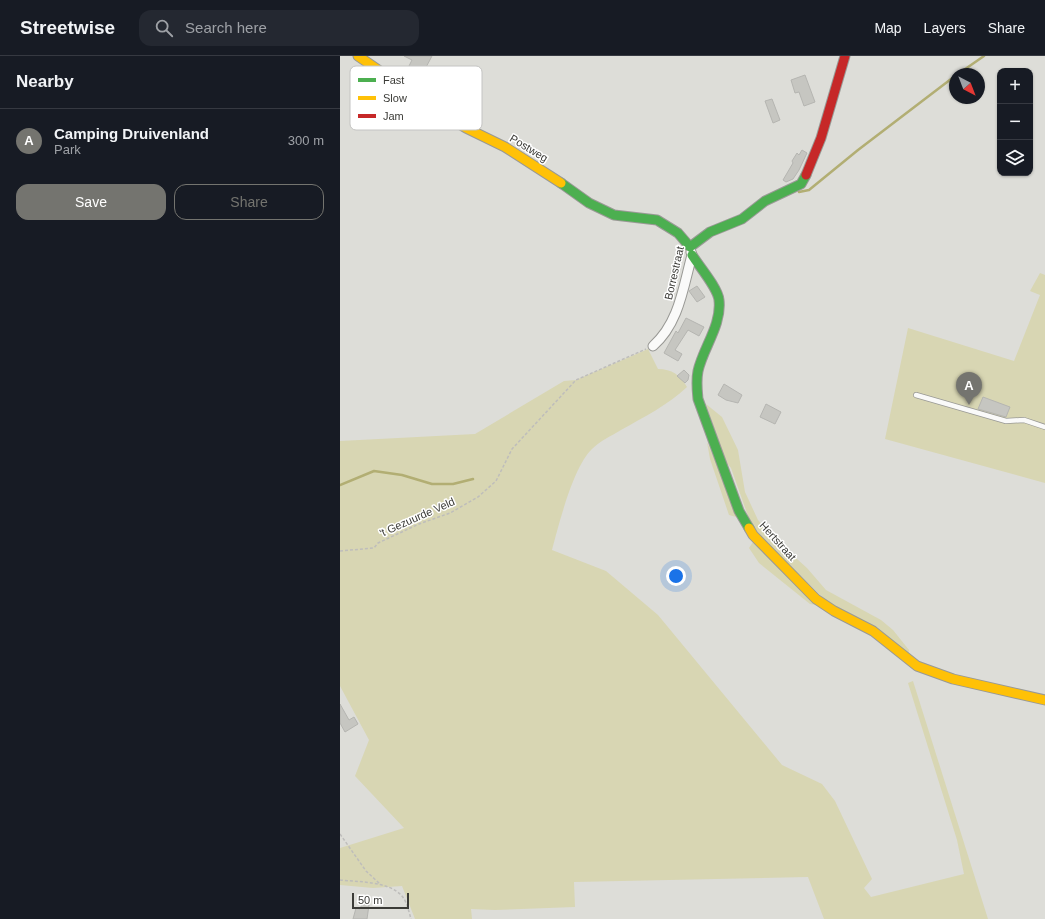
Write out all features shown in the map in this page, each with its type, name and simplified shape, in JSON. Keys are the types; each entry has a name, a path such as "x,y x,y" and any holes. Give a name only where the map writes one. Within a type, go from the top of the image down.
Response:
{"street":[{"name":"Postweg","path":"358,56 373,66"},
{"name":"Borrestraat","path":"653,346 667,332 673,322 691,251 710,232 742,219 765,201 801,184 819,143 832,105 845,56"},
{"name":"Postweg","path":"470,130 505,147 554,178 589,203 614,215 657,220 678,233 691,251"},
{"name":"Hertstraat","path":"691,251 716,292 719,300 717,318 698,370 696,383 698,399 739,511 753,535 816,599 834,611 873,631 905,658 917,666 953,679 1045,700"}],"lane":[{"path":"916,395 1006,421 1024,420 1045,427"}],"path":[{"name":"'t Gezuurde Veld","path":"340,551 374,548 378,543 396,534 450,513 478,496 496,481 512,449 576,380 653,346"},
{"path":"340,834 360,860 366,871 382,886"},
{"path":"340,880 382,886 395,890 402,896 411,919"}],"shaded area":[{"path":"1040,273 1045,275 1045,483 885,439 908,328 1014,361 1040,295 1030,291"},
{"path":"648,349 658,369 667,370 675,374 687,387 664,405 598,444 585,457 568,496 552,550 606,571 658,615 782,765 822,784 835,801 872,879 864,888 871,897 964,874 957,840 908,683 913,681 988,919 824,919 808,877 574,882 575,907 495,910 471,909 472,919 415,919 402,886 373,888 340,885 340,848 404,828 355,776 369,740 340,686 340,441 475,434 564,381 576,380"},
{"path":"706,404 722,417 738,450 745,492 758,520 777,541 807,568 826,590 881,620 893,630 909,650 908,656 835,609 753,530 731,468 726,462"},
{"path":"707,442 740,518 729,515 710,459"},
{"path":"753,542 816,605 810,604 759,563 749,548"}],"building":[{"path":"404,56 432,56 427,66 409,66 412,60"},
{"path":"805,75 815,102 804,106 799,92 795,93 791,80"},
{"path":"772,99 780,120 773,123 765,101"},
{"path":"802,150 807,153 799,170 793,179 786,182 783,180 793,163 792,161 797,153 799,155"},
{"path":"697,286 705,297 697,302 689,291"},
{"path":"686,318 704,327 699,336 688,330 675,350 682,354 678,361 664,353 676,331 678,333"},
{"path":"684,370 689,375 688,380 685,383 677,376"},
{"path":"724,384 742,395 738,403 726,400 718,395"},
{"path":"983,397 1010,407 1006,417 978,409"},
{"path":"766,404 781,412 775,424 760,417"},
{"path":"340,704 349,720 354,717 358,724 345,732 340,723"},
{"path":"362,904 369,905 367,919 353,919 356,908 360,909"}],"waterway":[{"path":"967,68 984,56"},
{"path":"799,192 809,190 858,150 949,81"},
{"path":"340,485 374,471 402,475 432,484 453,484 473,479"}],"traffic: fast":[{"path":"561,183 589,203 614,215 657,220 678,233 690,247 710,232 742,219 765,201 801,184 806,175"},
{"path":"692,255 712,283 719,300 718,318 700,362 698,371 698,399 739,511 749,528"}],"traffic: slow":[{"path":"358,56 373,66"},
{"path":"470,130 505,147 561,183"},
{"path":"749,528 753,535 816,599 834,611 873,631 917,666 953,679 1045,700"}],"traffic: jam":[{"path":"806,175 821,138 845,56"}],"place":[{"name":"Camping Druivenland","path":"969,405"}]}
